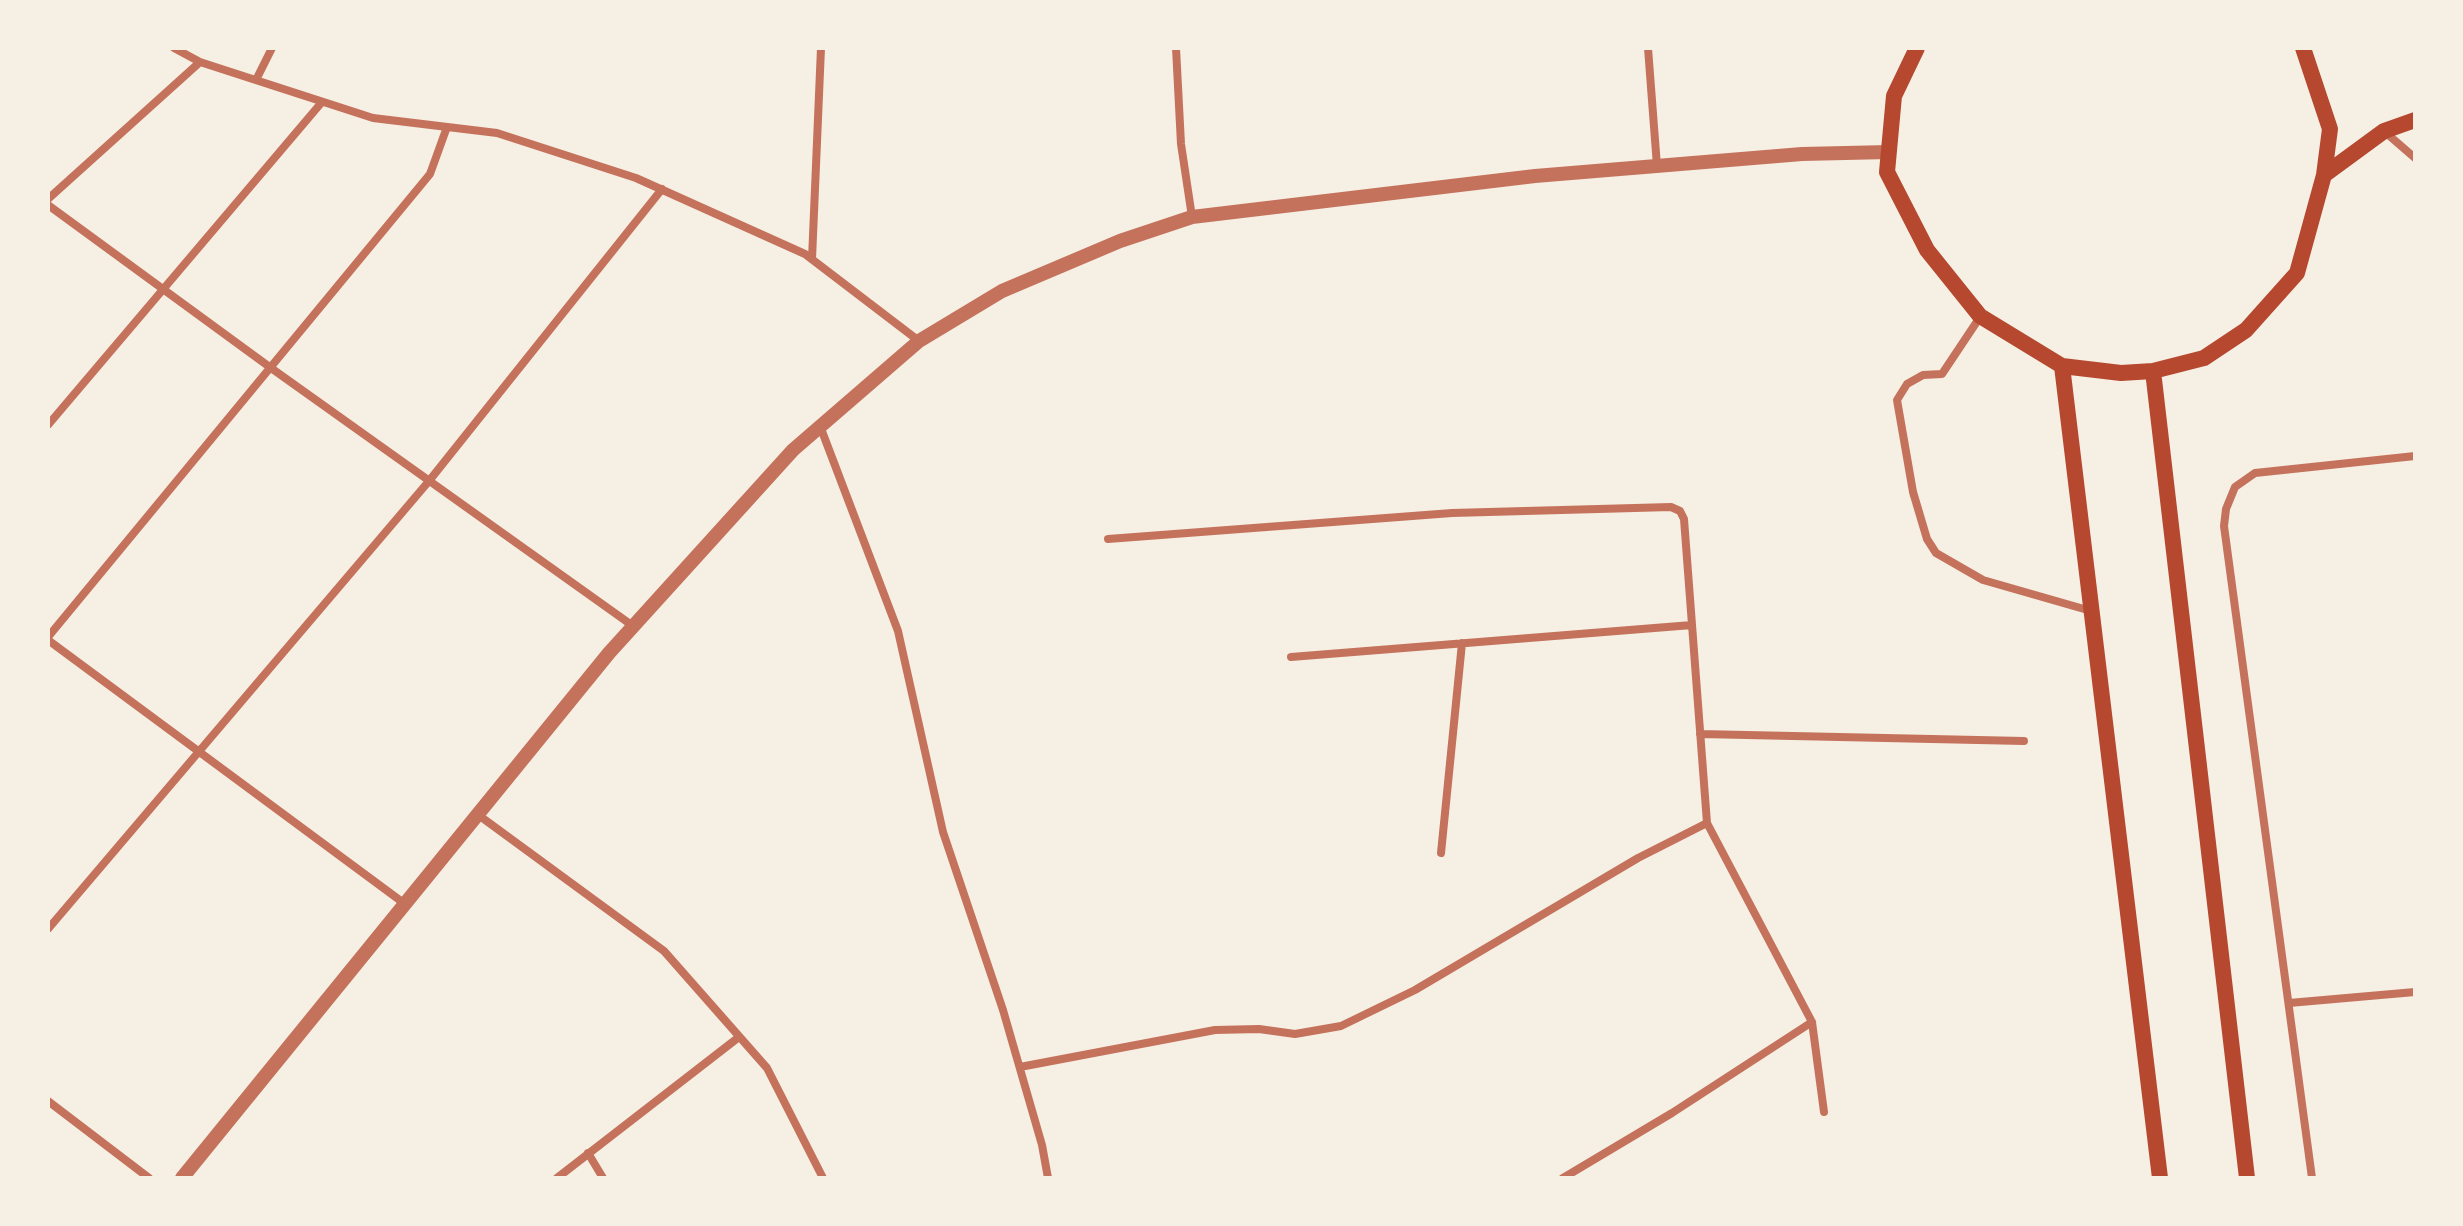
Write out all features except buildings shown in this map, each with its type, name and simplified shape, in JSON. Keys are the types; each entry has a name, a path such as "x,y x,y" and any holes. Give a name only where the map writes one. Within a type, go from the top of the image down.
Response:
{"main road":[{"path":"1917,48 1894,96 1887,172 1927,250 1980,316 2062,366 2121,373 2153,371 2204,358 2246,330 2297,273 2324,175 2330,129 2303,48"},
{"path":"2324,175 2384,131 2415,120"},
{"path":"2062,366 2160,1178"},
{"path":"2153,371 2247,1178"}],"street":[{"path":"174,48 200,62 373,118 497,133 636,178 812,259 919,341"},
{"path":"256,80 272,48"},
{"path":"812,259 821,48"},
{"path":"1176,48 1181,144 1192,217"},
{"path":"1648,48 1657,166"},
{"path":"200,62 48,202 271,368 633,626"},
{"path":"48,425 322,102"},
{"path":"405,904 48,638 430,174 447,127"},
{"path":"2384,131 2415,158"},
{"path":"182,1178 633,626 793,450 919,341 1002,291 1120,241 1192,217 1535,176 1802,154 1889,152"},
{"path":"48,929 197,750 429,481 662,189"},
{"path":"1980,316 1942,374 1923,375 1907,384 1897,400 1913,492 1927,539 1936,553 1983,580 2092,611"},
{"path":"820,426 898,631 943,832 1003,1010 1042,1145 1048,1178"},
{"path":"2312,1178 2224,526 2226,509 2235,487 2255,473 2415,456"},
{"path":"1108,539 1452,513 1671,507 1680,511 1684,519 1707,823 1812,1022 1824,1112"},
{"path":"1291,657 1692,625"},
{"path":"1441,853 1462,643"},
{"path":"1700,734 2024,741"},
{"path":"477,814 664,951 767,1068 823,1178"},
{"path":"1020,1067 1215,1030 1259,1029 1295,1034 1341,1026 1415,990 1638,858 1707,823"},
{"path":"2289,1003 2415,992"},
{"path":"1563,1178 1672,1113 1812,1022"},
{"path":"557,1178 739,1037"},
{"path":"48,1101 149,1178"},
{"path":"588,1153 603,1178"}]}
